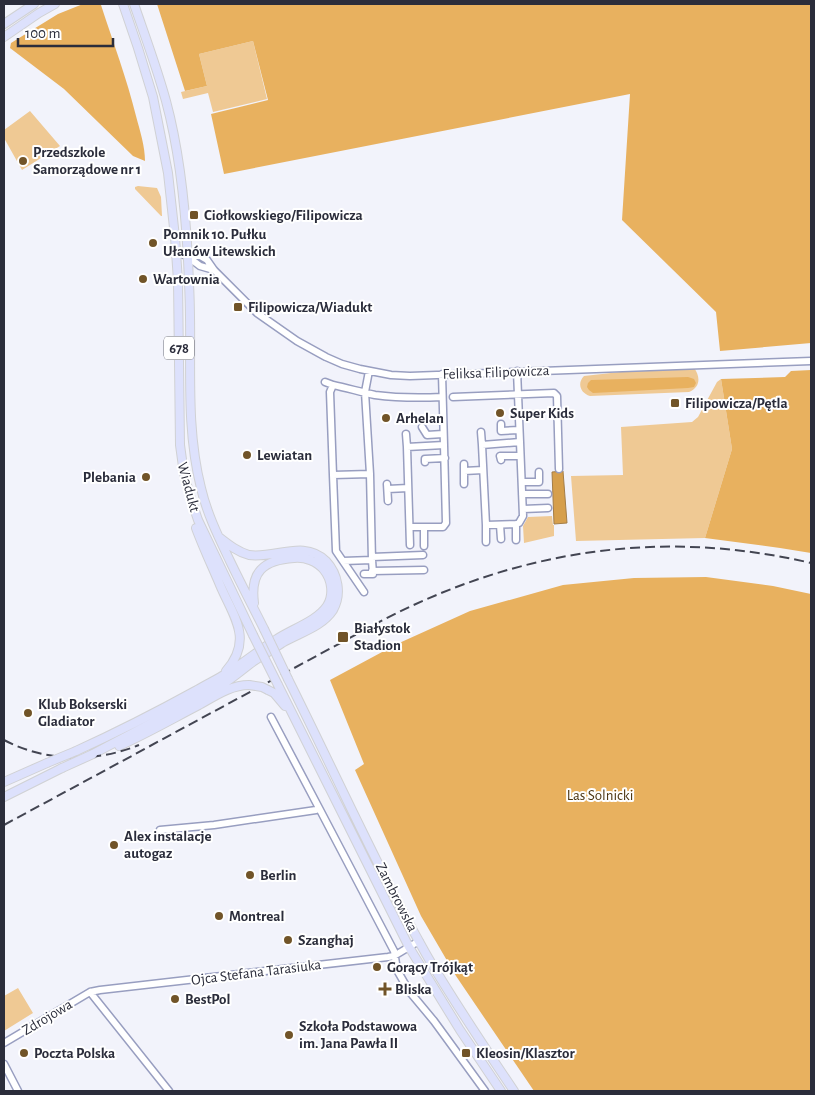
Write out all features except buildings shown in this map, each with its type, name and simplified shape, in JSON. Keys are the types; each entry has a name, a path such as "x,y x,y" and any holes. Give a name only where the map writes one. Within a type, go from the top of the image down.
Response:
{"main road":[{"path":"4,24 34,4"},
{"path":"4,37 55,4"},
{"name":"678","path":"122,4 144,65 153,97 163,148 176,252"},
{"name":"678","path":"134,4 166,100 178,155 183,192 187,256"},
{"path":"144,65 154,62"},
{"name":"Wiadukt","path":"176,252 180,445 187,486 207,540 286,701"},
{"name":"Wiadukt","path":"187,256 190,288 190,412 193,446 201,490 218,537 296,694"},
{"path":"195,511 196,528 235,616 239,630 239,645 236,658 217,679"},
{"path":"4,797 93,754 223,684 259,657 321,622 332,611 337,599 337,581 333,570 322,557 308,551 299,550 266,555 250,555 232,548 218,537"},
{"path":"4,782 119,732 236,668 265,646 320,613 329,601 331,592 330,580 318,564 305,558 269,563 259,571 255,578 252,593 254,610"},
{"path":"93,754 120,745 226,690 242,685 249,684 262,687 274,693 295,719"},
{"name":"Zambrowska","path":"296,694 419,941 441,979 514,1091"},
{"name":"Zambrowska","path":"286,701 409,948 501,1091"}],"street":[{"name":"Feliksa Filipowicza","path":"176,252 187,256 200,266 214,270 257,313 297,341 342,364 369,371 410,376 811,360"},
{"path":"369,371 365,392 370,474 372,571"},
{"path":"486,525 516,524 523,516 517,371"},
{"path":"410,526 442,527 446,523 442,374"},
{"path":"325,382 375,395 414,398 442,397"},
{"path":"333,384 330,392 336,548 364,592"},
{"path":"453,397 554,393 556,396 559,469"},
{"path":"501,424 501,431 519,430"},
{"path":"422,427 427,435 443,434"},
{"path":"481,432 486,542"},
{"path":"406,434 410,545"},
{"path":"482,445 520,442"},
{"path":"407,447 444,446"},
{"path":"501,460 500,456 520,456"},
{"path":"425,462 424,459 444,458"},
{"path":"464,484 464,467 483,470"},
{"path":"522,482 539,482 539,472"},
{"path":"333,475 370,474"},
{"path":"388,502 388,486 408,488"},
{"path":"522,494 548,494"},
{"path":"523,509 548,508"},
{"path":"500,524 501,539"},
{"path":"516,524 516,540"},
{"path":"424,527 424,546"},
{"path":"343,561 423,555"},
{"path":"364,574 372,574 372,571 424,570"},
{"name":"Zambrowska","path":"271,718 394,951 399,975 485,1091"},
{"path":"160,830 214,825 320,808"},
{"name":"Ojca Stefana Tarasiuka","path":"90,992 394,956 419,941"},
{"path":"90,992 169,1091"},
{"name":"Zdrojowa","path":"4,1043 90,992"},
{"path":"4,1064 18,1091"}],"shaded area":[{"path":"253,41 267,99 213,112 208,93 183,99 181,92 207,86 199,54"},
{"path":"30,111 60,146 22,170 4,138 4,130"},
{"path":"138,186 157,188 161,197 162,216 135,189"},
{"path":"694,368 698,375 698,382 695,388 689,392 590,396 584,393 580,385 584,376 638,370"},
{"path":"721,379 732,449 705,538 576,541 571,476 623,475 621,427 692,422 698,417 717,382"},
{"path":"563,471 567,523 554,524 552,472"},
{"path":"552,516 554,536 524,543 523,526 528,517"},
{"path":"18,988 33,1013 4,1031 4,996"}],"green space":[{"path":"83,4 101,5 132,102 143,144 145,161 133,156 64,89 10,48 11,43 58,14"},
{"path":"157,4 811,4 811,343 720,351 716,312 622,220 630,94 224,174 211,114 268,100 253,41 199,54 207,86 185,91"},
{"path":"811,370 811,553 705,538 732,449 721,379 785,377 791,371"},
{"path":"688,377 694,379 696,383 694,387 593,393 587,387 591,380"},
{"name":"Las Solnicki","path":"706,577 773,586 811,594 811,1091 534,1091 456,976 421,916 355,770 364,764 330,680 397,644 470,611 563,585 634,578"}],"railway":[{"path":"4,825 383,620 434,596 486,577 538,562 592,552 646,547 700,547 755,553 811,563"},
{"path":"4,740 37,753 71,758 105,755 139,745"}],"place":[{"name":"Przedszkole Samorządowe nr 1","path":"23,161"},
{"name":"Ciołkowskiego/Filipowicza","path":"194,215"},
{"name":"Pomnik 10. Pułku Ułanów Litewskich","path":"153,243"},
{"name":"Wartownia","path":"143,279"},
{"name":"Filipowicza/Wiadukt","path":"238,307"},
{"name":"Filipowicza/Pętla","path":"675,403"},
{"name":"Super Kids","path":"500,413"},
{"name":"Arhelan","path":"386,418"},
{"name":"Lewiatan","path":"247,455"},
{"name":"Plebania","path":"146,477"},
{"name":"Białystok Stadion","path":"343,637"},
{"name":"Klub Bokserski Gladiator","path":"28,713"},
{"name":"Alex instalacje autogaz","path":"114,845"},
{"name":"Berlin","path":"250,875"},
{"name":"Montreal","path":"219,916"},
{"name":"Szanghaj","path":"288,940"},
{"name":"Gorący Trójkąt","path":"377,967"},
{"name":"Bliska","path":"385,989"},
{"name":"BestPol","path":"175,999"},
{"name":"Szkoła Podstawowa im. Jana Pawła II","path":"289,1035"},
{"name":"Poczta Polska","path":"24,1053"},
{"name":"Kleosin/Klasztor","path":"466,1053"}]}
